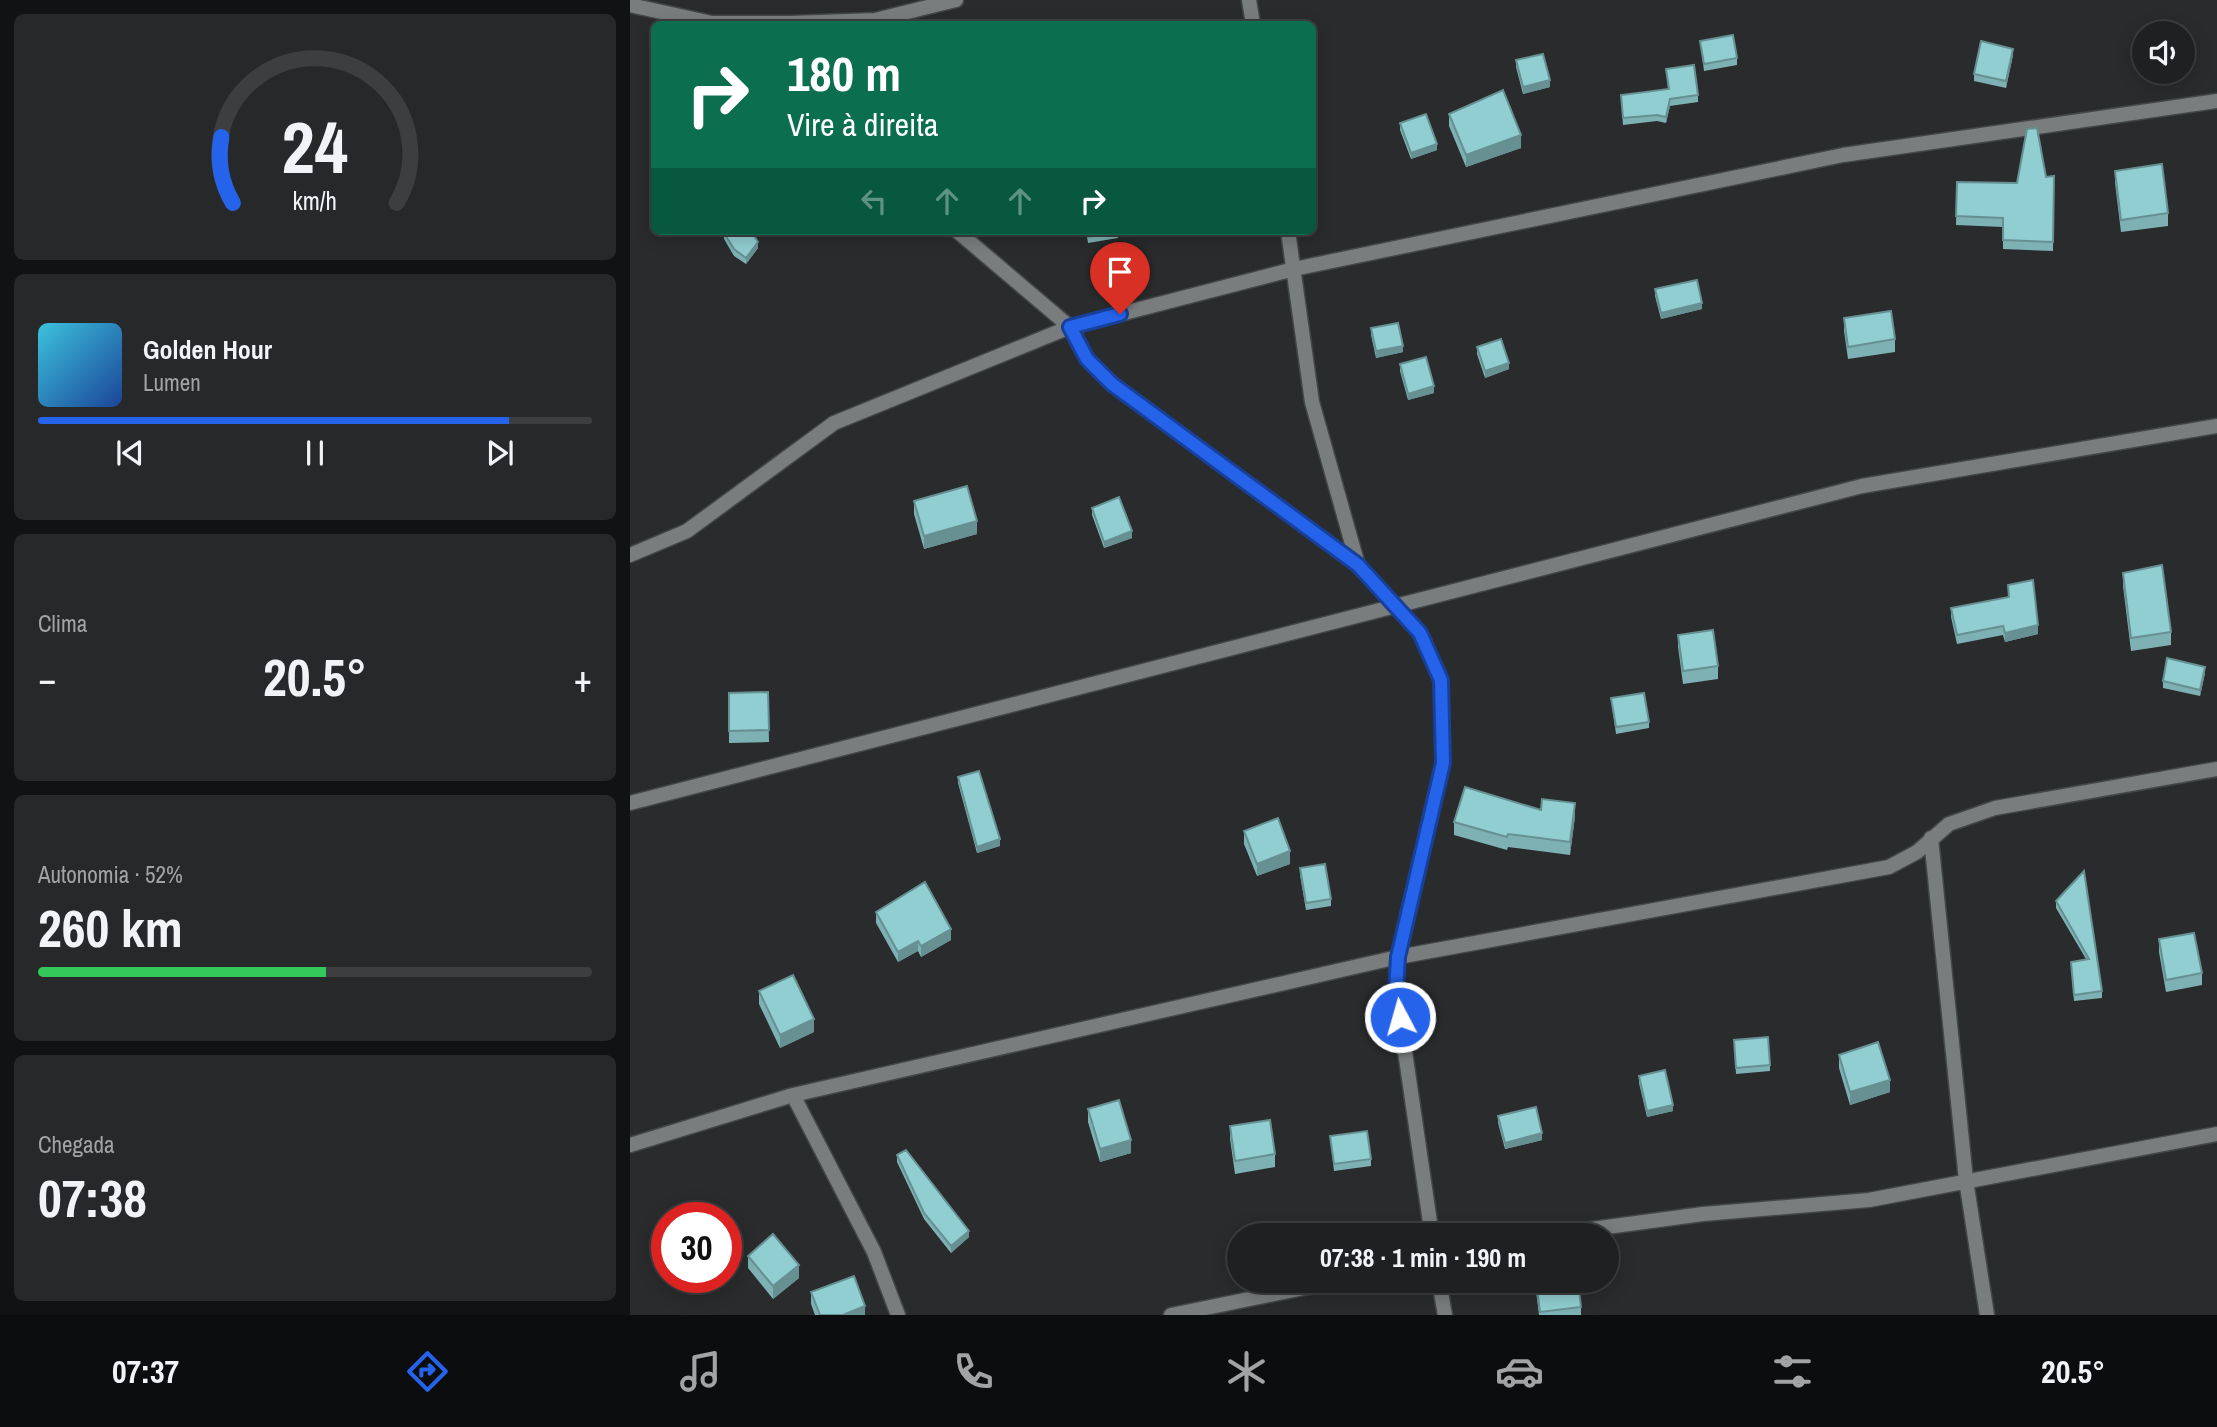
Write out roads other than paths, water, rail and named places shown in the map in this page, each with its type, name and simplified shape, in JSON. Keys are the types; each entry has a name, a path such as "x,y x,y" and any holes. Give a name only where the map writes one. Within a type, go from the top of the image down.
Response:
{"street":[{"path":"834,21 875,20 956,0"},
{"path":"1249,0 1252,21"},
{"path":"630,5 700,21"},
{"path":"630,555 687,531 834,423 1070,327 1294,269 1843,155 2217,101"},
{"path":"962,235 1070,327 1087,359 1112,384 1358,565 1420,633 1441,680 1443,763 1398,957 1396,990 1430,1223"},
{"path":"1289,235 1312,401 1358,565"},
{"path":"630,803 1862,486 2217,426"},
{"path":"630,1145 793,1095 1398,957 1889,867 1917,852 1949,824 1995,808 2217,769"},
{"path":"1931,838 1966,1180 1987,1315"},
{"path":"793,1095 874,1252 898,1315"},
{"path":"1619,1225 1703,1214 1869,1200 2217,1134"},
{"path":"1171,1315 1279,1293"},
{"path":"1441,1293 1445,1315"}]}
